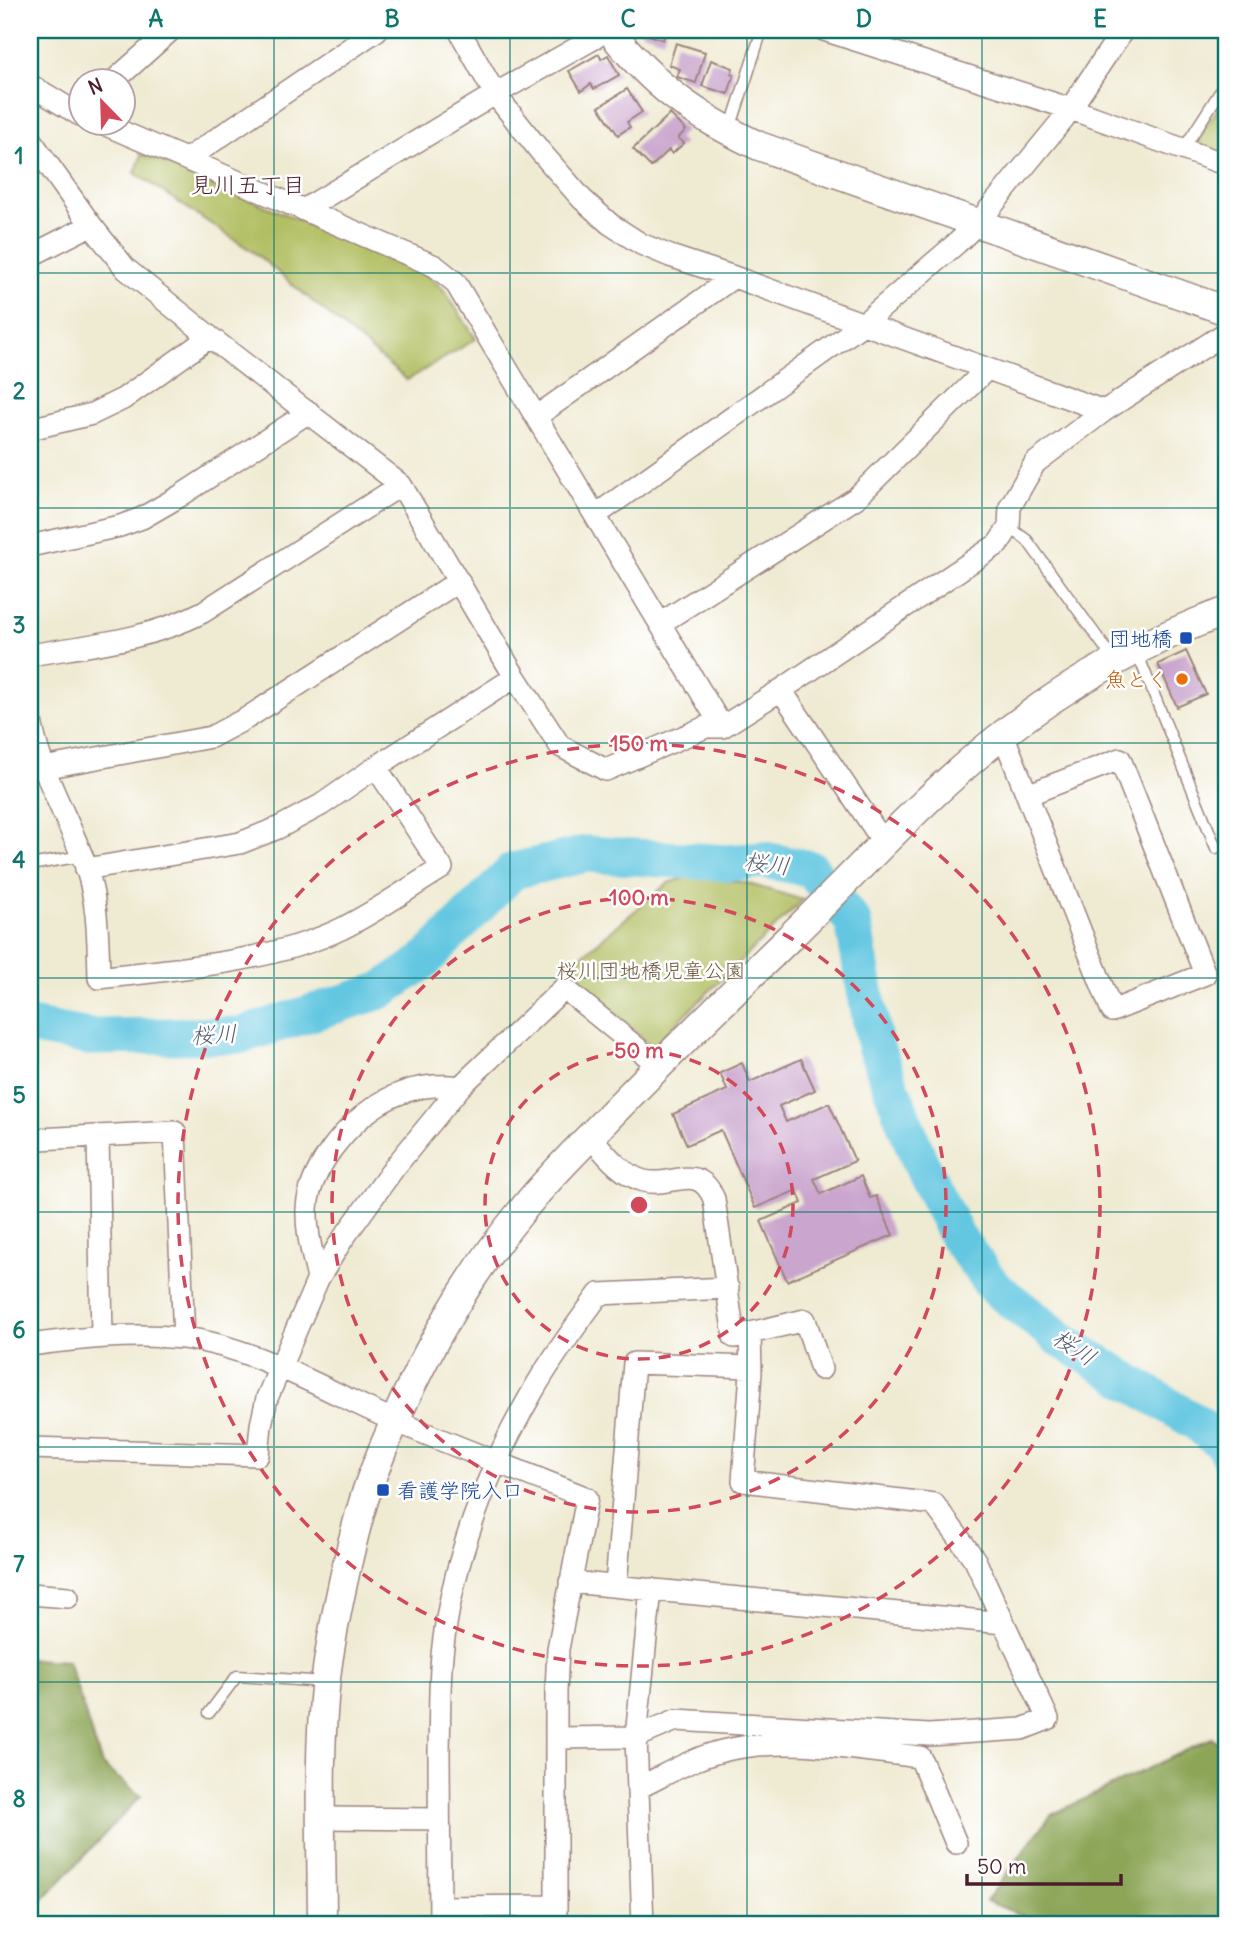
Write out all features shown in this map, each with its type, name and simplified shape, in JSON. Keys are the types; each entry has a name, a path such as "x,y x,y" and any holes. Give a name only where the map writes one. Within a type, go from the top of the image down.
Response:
{"street":[{"path":"131,66 171,30"},
{"path":"187,159 377,30"},
{"path":"459,30 495,93 540,151 583,199 610,224 641,244 1104,411"},
{"path":"305,209 495,93 607,30 664,88 708,121 759,146 1227,312"},
{"path":"824,30 1071,109 1227,165"},
{"path":"596,515 863,324 978,223 1071,109 1124,30"},
{"path":"30,85 66,106"},
{"path":"132,136 435,266 455,282 722,727"},
{"path":"30,139 126,269 209,337 401,485 559,746 606,770 706,727 722,727 998,544 1009,527 1010,506 1035,463 1104,411 1227,332"},
{"path":"30,256 91,225"},
{"path":"537,416 734,277"},
{"path":"30,429 92,414 123,399 209,337"},
{"path":"661,623 856,498 987,369"},
{"path":"30,546 120,526 142,518 309,412"},
{"path":"30,654 150,635 177,626 401,485"},
{"path":"43,768 211,737 247,718 459,581"},
{"path":"322,1925 322,1728 326,1682 339,1602 353,1538 369,1484 395,1420 447,1319 484,1261 560,1165 658,1065 884,843 1003,734 1043,705 1125,655 1227,611"},
{"path":"84,862 240,843 278,828 321,805 515,677"},
{"path":"781,690 884,843"},
{"path":"30,715 32,734 43,768 84,862 98,916 99,978 192,967 293,947 341,929 442,868 376,767"},
{"path":"1003,734 1027,795 1112,1011 1205,974 1121,759 1027,795"},
{"path":"30,1448 258,1455 264,1412 279,1368 318,1279 342,1240 387,1179 460,1087 564,988 658,1065"},
{"path":"318,1279 309,1238 307,1208 318,1169 342,1136 365,1112 396,1095 442,1084 460,1087"},
{"path":"38,1139 175,1132 184,1338"},
{"path":"98,1136 102,1336"},
{"path":"590,1136 621,1170 642,1181 658,1183 690,1177 701,1180 709,1188 714,1199 734,1337 805,1320 821,1368"},
{"path":"30,1345 102,1336 184,1338 254,1357 395,1420 498,1462 587,1498 558,1649 556,1916 440,1916 442,1656 457,1571 469,1532 498,1462 533,1391 559,1349 599,1294 728,1288"},
{"path":"556,1738 636,1737 676,1720 929,1735 1008,1730 1041,1724 1048,1719 975,1560 934,1504 743,1482 751,1367 750,1333"},
{"path":"616,1586 634,1363 751,1367"},
{"path":"570,1582 1004,1623"},
{"path":"643,1925 636,1737 651,1589"},
{"path":"30,1594 68,1597"},
{"path":"638,1788 720,1751 755,1745 788,1743 920,1757 956,1843"},
{"path":"322,1818 439,1819"}],"lane":[{"path":"729,132 762,30"},
{"path":"1184,148 1227,81"},
{"path":"1009,527 1027,540 1125,655 1216,848"},
{"path":"30,865 84,862"},
{"path":"209,1713 237,1676 326,1682"}],"green space":[{"path":"1227,93 1227,155 1202,147 1199,138"},
{"path":"142,154 425,273 444,290 476,339 407,380 256,254 135,173"},
{"name":"桜川団地橋児童公園","path":"694,876 746,883 803,900 652,1047 567,968 668,883"},
{"path":"30,1659 68,1661 102,1765 141,1796 30,1913"},
{"path":"1212,1738 1227,1748 1227,1925 1047,1925 986,1901 1051,1815"}],"building":[{"path":"666,30 663,40 640,32"},
{"path":"676,43 705,52 696,83 677,77 680,69 669,65"},
{"path":"599,54 601,59 608,55 619,75 594,89 591,84 581,91 569,71"},
{"path":"711,60 733,68 731,74 734,75 728,94 702,86"},
{"path":"627,89 642,112 627,122 630,127 618,135 599,107"},
{"path":"670,114 686,130 678,138 684,143 672,154 669,150 651,167 633,149"},
{"name":"魚とく","path":"1186,651 1206,694 1177,707 1158,664"},
{"path":"801,1059 815,1090 779,1106 786,1122 829,1103 855,1161 814,1179 821,1194 861,1176 870,1198 876,1196 893,1235 787,1281 761,1221 802,1203 797,1190 755,1208 721,1130 687,1145 673,1114 727,1090 720,1073 742,1063 750,1082"}],"waterway":[{"name":"桜川","path":"30,1026 89,1037 242,1035 380,991 423,962 513,871 586,854 727,863 764,860 811,869 853,922 875,1046 920,1162 957,1237 994,1287 1063,1341 1197,1423 1223,1444 1227,1452"}],"place":[{"name":"団地橋","path":"1186,638"},
{"name":"魚とく","path":"1182,679"},
{"name":"看護学院入口","path":"383,1490"}],"district":[{"name":"見川五丁目","path":"248,184"}]}
